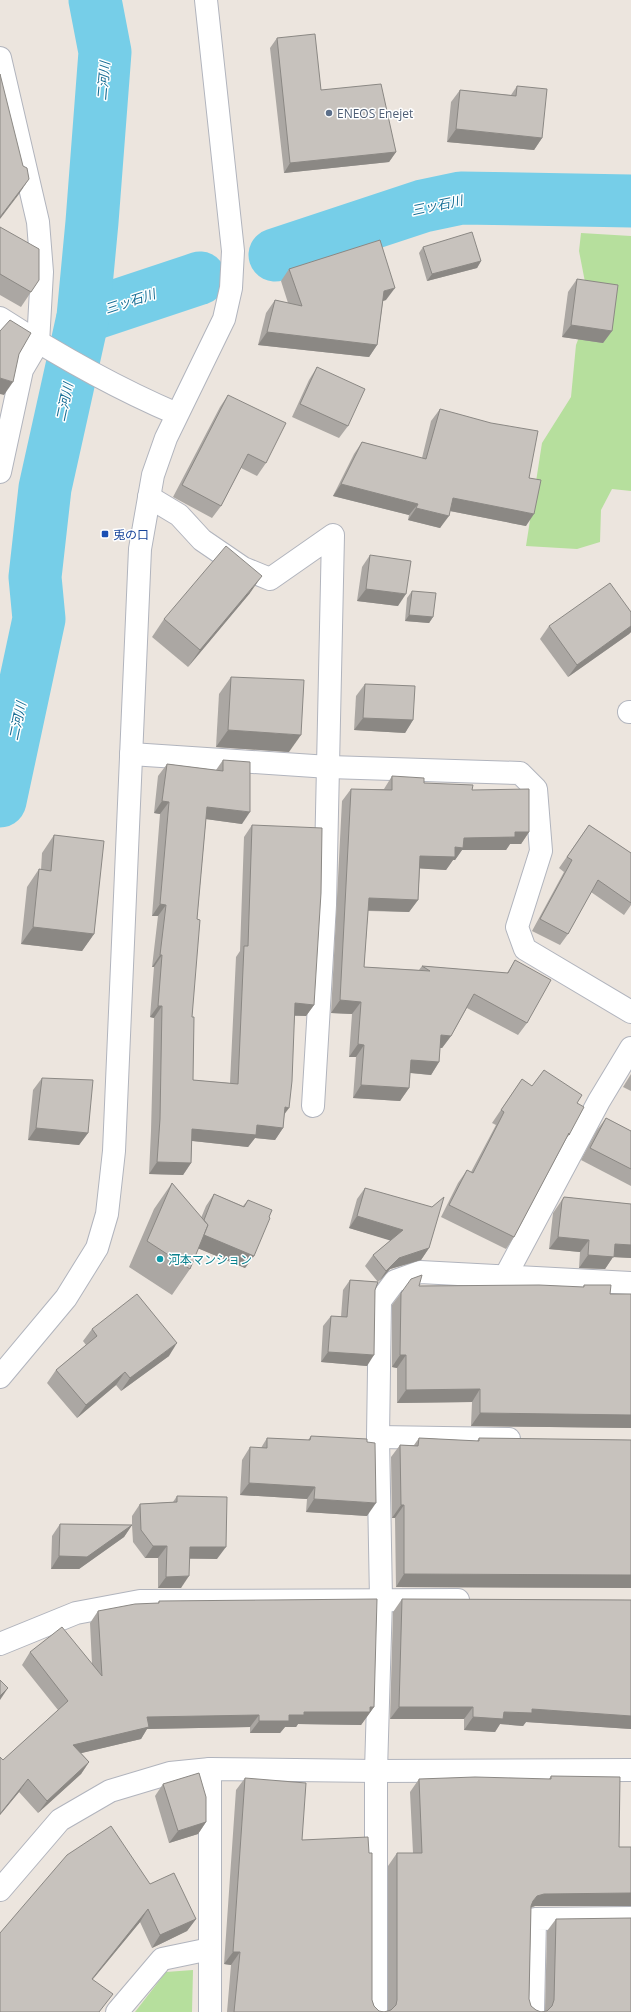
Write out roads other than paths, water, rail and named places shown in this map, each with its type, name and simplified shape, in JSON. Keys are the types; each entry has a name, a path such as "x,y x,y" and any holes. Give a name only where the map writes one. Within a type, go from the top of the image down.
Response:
{"street":[{"path":"0,1377 66,1298 97,1248 106,1214 114,1151 140,549 153,475 166,438 224,319 231,283 232,251 206,0"},
{"path":"0,58 38,222 42,272 44,346 22,370 0,472"},
{"path":"0,318 44,346 152,403 178,414"},
{"path":"149,498 179,516 202,540 243,568 270,579 333,535 325,905 313,1106"},
{"path":"131,754 329,767 520,773 536,789 541,851 517,927 524,949 631,1012"},
{"path":"504,1277 599,1101 631,1048"},
{"path":"376,2012 376,1771 381,1599 378,1437 380,1301 395,1281 420,1272 631,1283"},
{"path":"378,1437 528,1439"},
{"path":"0,1644 76,1613 140,1601 381,1599 475,1600"},
{"path":"210,1769 210,2012"},
{"path":"0,1890 60,1820 110,1792 170,1773 210,1769 376,1771 631,1770"},
{"path":"533,2012 535,1919 631,1918"},
{"path":"118,2012 162,1959 210,1949"}],"waterway":[{"name":"二河川","path":"0,801 39,619 35,577 45,488 83,317 105,52 95,0"},
{"name":"三ッ石川","path":"275,255 423,206 461,198 631,201"},
{"name":"三ッ石川","path":"83,317 200,278"}],"place":[{"name":"ENEOS Enejet","path":"329,113"},
{"name":"兎の口","path":"105,534"},
{"name":"河本マンション","path":"160,1259"}]}
